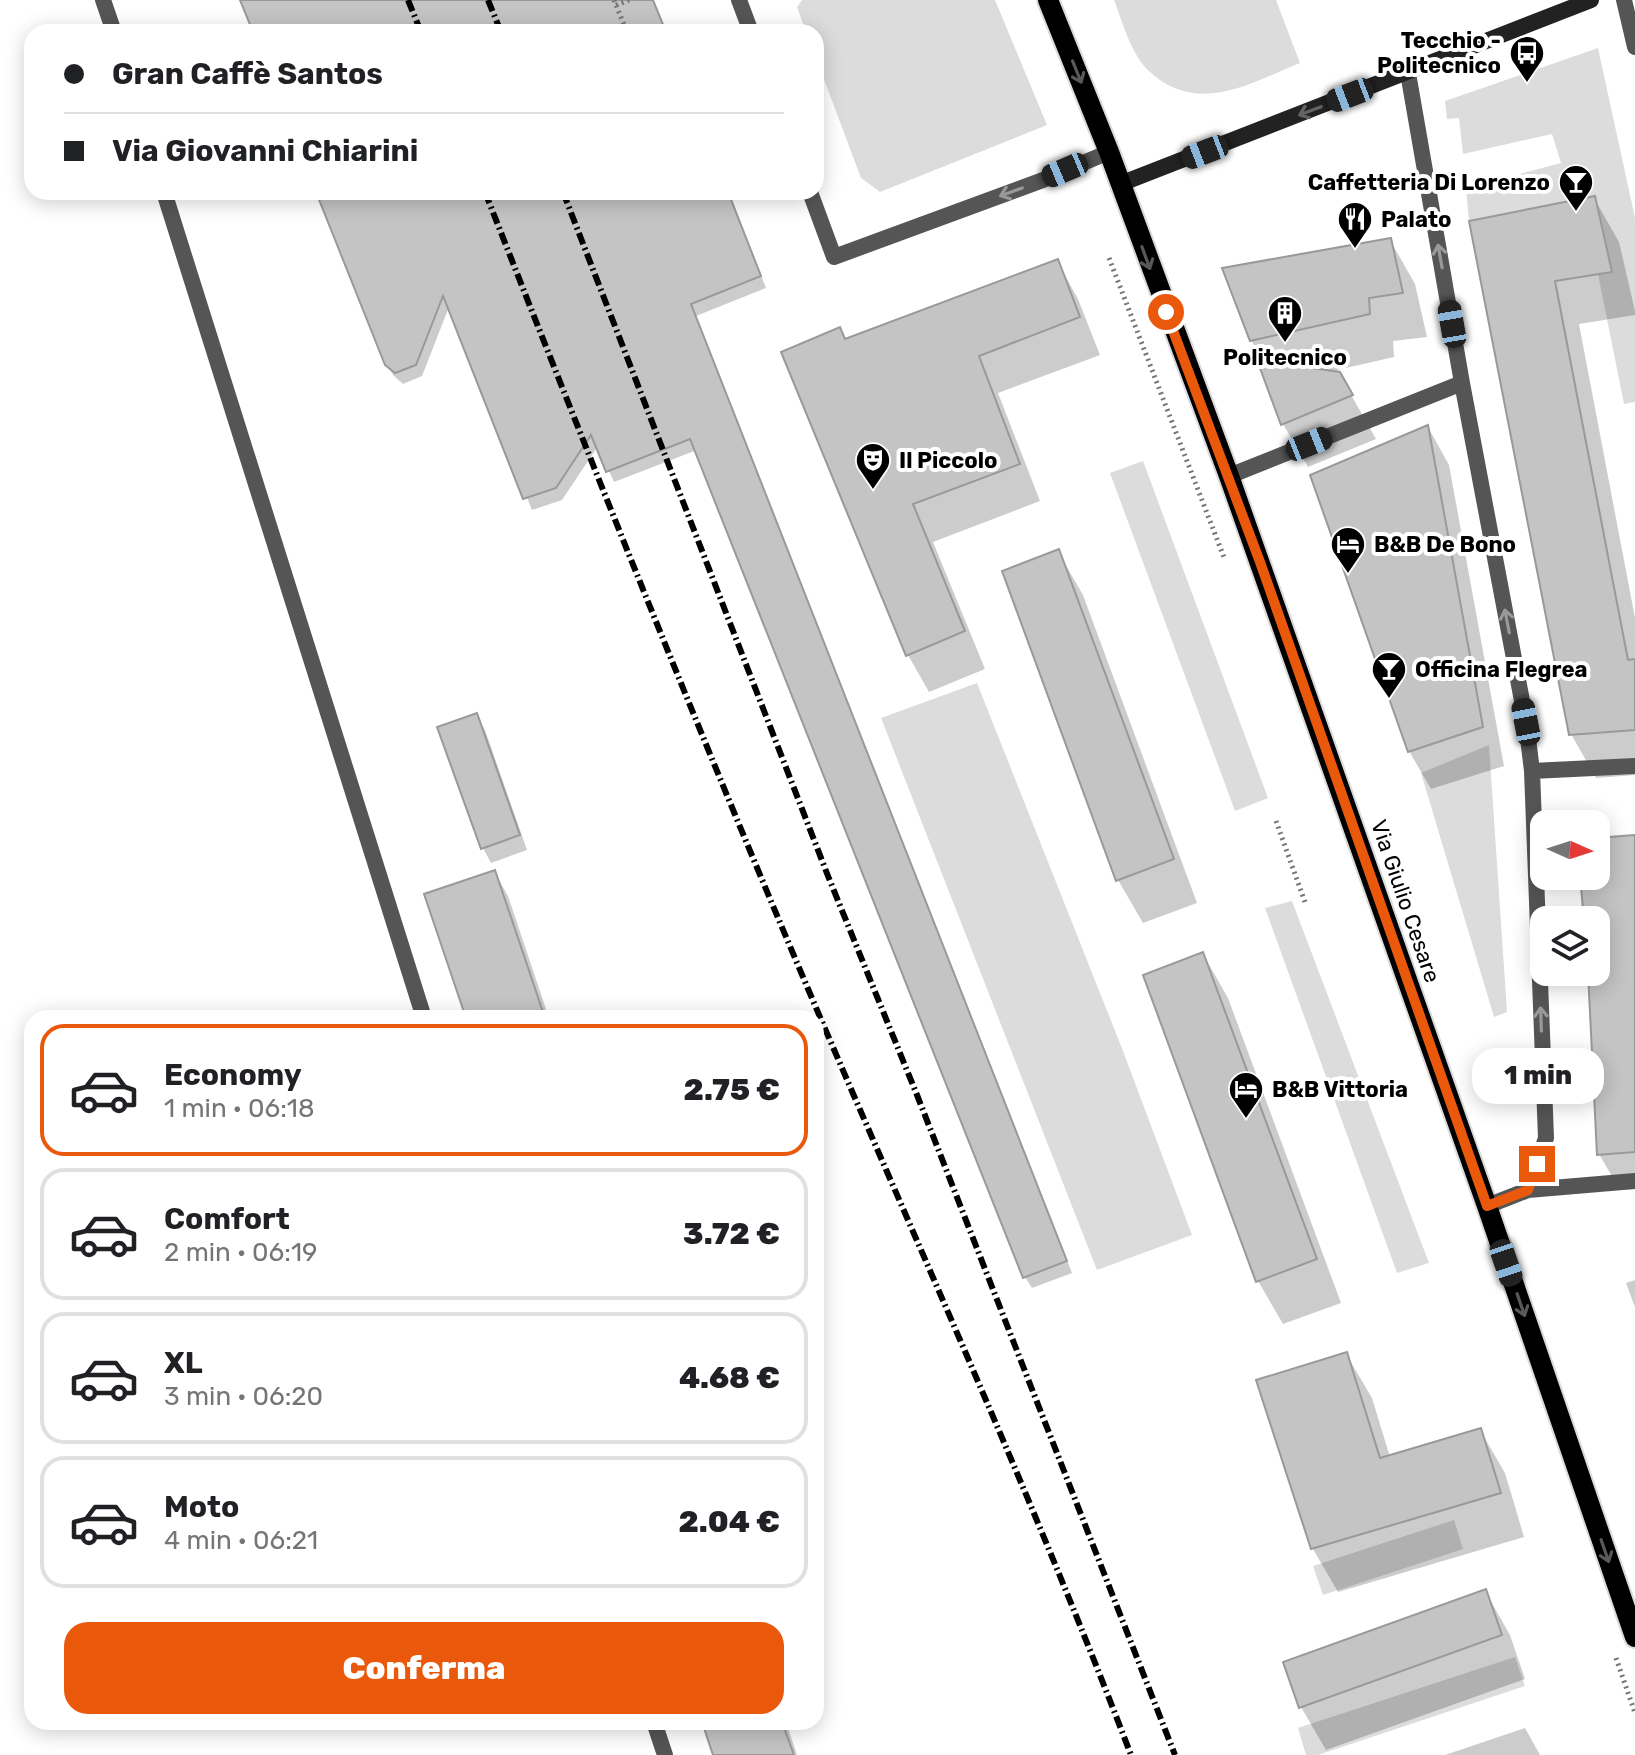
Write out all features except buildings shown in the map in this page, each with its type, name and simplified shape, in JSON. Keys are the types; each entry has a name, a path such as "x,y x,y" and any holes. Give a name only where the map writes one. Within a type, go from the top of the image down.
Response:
{"main road":[{"name":"Via Giulio Cesare","path":"1048,0 1109,152 1229,476 1487,1206 1635,1637"},
{"path":"1120,184 1591,0"}],"street":[{"path":"103,0 111,24"},
{"path":"739,0 748,24"},
{"path":"1624,0 1635,47"},
{"path":"1408,73 1526,722 1532,771 1546,1138 1528,1190"},
{"path":"813,200 834,257 1043,180 1109,152"},
{"path":"167,200 421,1010"},
{"path":"1229,476 1462,383"},
{"path":"1532,771 1635,766"},
{"path":"1487,1206 1528,1190 1635,1181"},
{"path":"657,1730 665,1755"}],"path":[{"path":"624,24 615,3 629,0"},
{"path":"1276,821 1306,905"}],"shaded area":[{"path":"802,0 995,0 1047,125 880,192 861,178 824,79 824,24 803,24 797,7"},
{"path":"1114,0 1276,0 1300,63 1225,92 1187,92 1168,85 1143,65 1128,38"},
{"path":"1598,48 1635,218 1635,402 1624,404 1598,274 1612,271 1595,197 1469,221 1466,188 1561,163 1552,134 1463,154 1459,118 1447,119 1445,101"},
{"path":"1143,461 1268,798 1235,811 1110,473"},
{"path":"977,683 1123,1051 1192,1235 1097,1270 881,718"},
{"path":"1489,745 1507,1012 1494,1017 1421,773"},
{"path":"1292,901 1429,1263 1397,1273 1265,908"},
{"path":"1454,1520 1463,1549 1323,1595 1313,1566"},
{"path":"1515,1657 1525,1686 1318,1755 1306,1755 1298,1728"}],"railway":[{"path":"408,0 418,24"},
{"path":"488,0 498,24"},
{"path":"488,200 606,497 817,1010"},
{"path":"566,200 828,876 1175,1755"},
{"path":"824,1026 1016,1471 1131,1755"}],"place":[{"name":"Tecchio - Politecnico","path":"1527,84"},
{"name":"Caffetteria Di Lorenzo","path":"1576,213"},
{"name":"Palato","path":"1355,250"},
{"name":"Politecnico","path":"1285,344"},
{"name":"Il Piccolo","path":"873,491"},
{"name":"B&B De Bono","path":"1348,575"},
{"name":"Officina Flegrea","path":"1389,700"},
{"name":"B&B Vittoria","path":"1246,1120"}],"route":[{"path":"1166,312 1260,562 1487,1206 1528,1190 1537,1164"}]}
